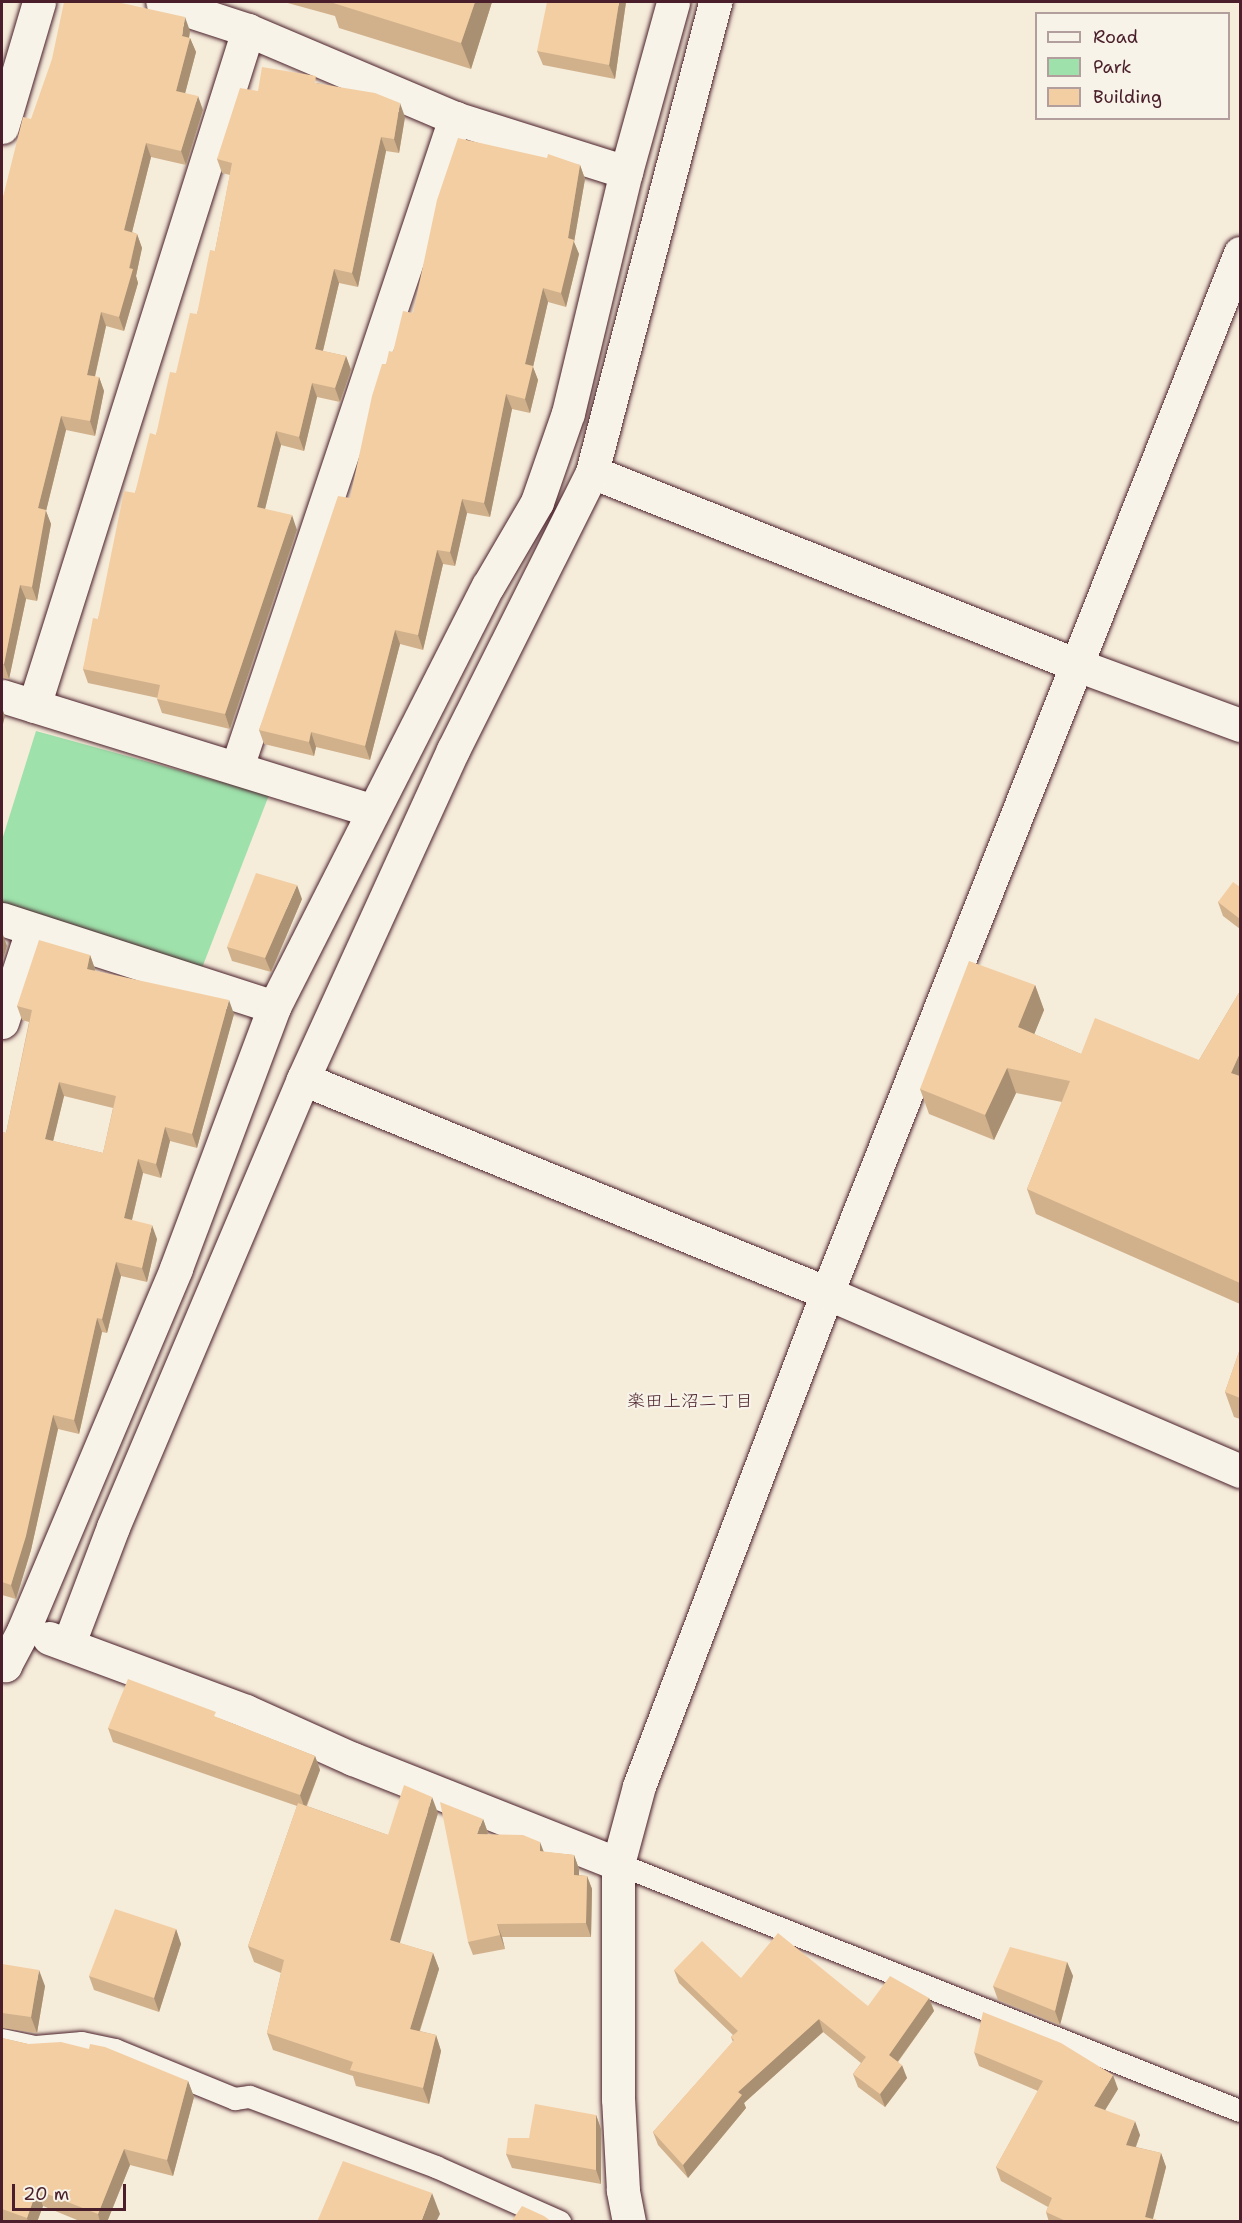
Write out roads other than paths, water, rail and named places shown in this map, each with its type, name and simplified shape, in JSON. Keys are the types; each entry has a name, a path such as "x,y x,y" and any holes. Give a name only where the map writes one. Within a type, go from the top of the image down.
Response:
{"street":[{"path":"2,127 39,2"},
{"path":"162,2 248,30 455,118 626,172"},
{"path":"2,1668 23,1631 176,1268 274,1007 371,810 488,586 537,502 568,413 626,172 673,2"},
{"path":"69,1643 113,1527 303,1079 453,750 592,471 715,2"},
{"path":"34,706 248,30"},
{"path":"237,767 455,118"},
{"path":"629,2222 623,2190 618,2099 618,1864 663,1715 827,1293 1240,253"},
{"path":"592,471 1077,665 1240,725"},
{"path":"2,696 371,810"},
{"path":"2,919 274,1007"},
{"path":"2,1022 32,930"},
{"path":"303,1079 827,1293 1240,1470"},
{"path":"23,1631 69,1643 618,1864"}],"lane":[{"path":"618,1864 1240,2111"},
{"path":"2,2040 36,2047 82,2043 115,2050 235,2099 250,2097 425,2163 560,2222"}],"district":[{"name":"楽田上沼二丁目","path":"690,1401"}]}
